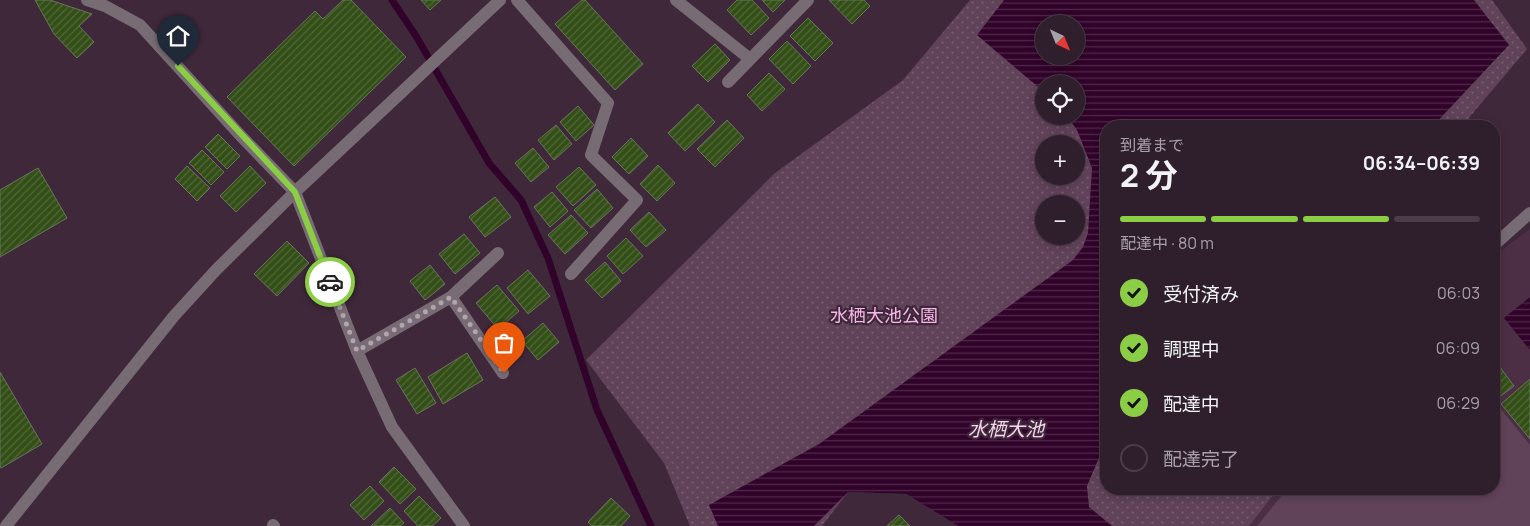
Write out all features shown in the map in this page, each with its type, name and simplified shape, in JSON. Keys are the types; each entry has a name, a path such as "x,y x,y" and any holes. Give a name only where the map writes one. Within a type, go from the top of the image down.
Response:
{"street":[{"path":"87,0 105,6 140,25 233,128 295,192 357,351 392,428 461,525"},
{"path":"6,526 174,316 216,270 295,192 500,0"},
{"path":"517,0 608,103 591,155 637,200 571,274"},
{"path":"676,0 750,59"},
{"path":"728,82 808,0"},
{"path":"1500,240 1530,213"},
{"path":"357,351 451,297 498,253"},
{"path":"451,297 504,373"}],"shaded area":[{"path":"1530,229 1530,526 1249,526 1273,495 1500,495 1500,252"}],"green space":[{"name":"水栖大池公園","path":"970,0 1492,0 1527,49 1467,120 1100,120 1100,495 1273,495 1249,526 958,526 906,494 848,492 822,526 690,526 664,463 586,360 775,173 903,80"},
{"path":"1500,408 1530,445 1530,526 1257,526 1282,495 1500,495"}],"water":[{"name":"水栖大池","path":"1004,0 1474,0 1509,45 1439,120 1100,120 1100,455 1087,486 1089,507 1112,526 958,526 906,494 848,492 814,526 718,526 709,505 819,444 1073,260 1085,245 1088,233 1092,168 1085,150 1085,135 1079,135 1073,125 1085,125 1085,75 1035,75 1035,84 977,35"},
{"path":"1530,297 1530,348 1529,349 1504,318"}],"building":[{"path":"35,0 50,0 92,14 79,26 94,42 77,58 54,34"},
{"path":"343,0 351,0 406,57 294,166 227,97 315,11 323,19"},
{"path":"421,0 441,0 430,10"},
{"path":"582,0 585,0 643,64 615,90 555,24"},
{"path":"737,0 752,0 769,18 751,35 727,10"},
{"path":"762,0 785,0 773,12"},
{"path":"829,0 864,0 870,6 852,24"},
{"path":"808,18 833,43 815,61 790,36"},
{"path":"787,41 811,66 793,84 769,59"},
{"path":"715,44 730,60 708,82 692,66"},
{"path":"769,73 785,89 762,111 747,95"},
{"path":"698,104 715,122 685,151 668,133"},
{"path":"578,106 594,125 576,141 560,122"},
{"path":"727,120 744,138 715,167 697,149"},
{"path":"556,125 572,144 554,160 538,140"},
{"path":"218,134 240,156 227,169 205,147"},
{"path":"631,138 648,156 629,174 612,157"},
{"path":"533,148 549,167 531,182 515,163"},
{"path":"202,150 224,172 211,185 189,163"},
{"path":"658,165 675,183 657,201 640,184"},
{"path":"187,166 210,188 197,201 175,179"},
{"path":"250,166 266,183 236,212 220,196"},
{"path":"579,167 596,185 573,206 556,187"},
{"path":"38,168 67,218 0,257 0,190"},
{"path":"597,189 613,208 591,228 574,210"},
{"path":"552,192 568,211 550,227 534,207"},
{"path":"495,197 511,217 485,237 469,217"},
{"path":"649,212 666,230 646,247 630,230"},
{"path":"571,215 588,233 565,254 548,235"},
{"path":"464,234 480,253 455,274 439,254"},
{"path":"626,238 643,256 623,274 607,256"},
{"path":"287,241 309,263 277,296 254,274"},
{"path":"605,262 621,281 602,298 585,280"},
{"path":"430,265 445,284 425,300 410,281"},
{"path":"528,270 550,296 528,314 507,288"},
{"path":"497,285 519,311 498,329 476,303"},
{"path":"543,323 559,342 538,360 522,341"},
{"path":"467,353 483,380 443,404 428,377"},
{"path":"1500,367 1514,386 1500,396"},
{"path":"415,368 436,403 417,414 396,380"},
{"path":"0,372 42,444 1,468 0,466"},
{"path":"1530,379 1530,439 1501,404"},
{"path":"394,467 416,489 400,504 379,482"},
{"path":"370,486 384,501 364,520 350,505"},
{"path":"419,496 441,518 432,526 418,526 404,511"},
{"path":"611,498 630,516 621,526 592,526 588,522"},
{"path":"390,508 404,523 400,526 371,526"},
{"path":"899,515 910,526 887,526"}],"waterway":[{"path":"392,0 416,36 489,163 521,200 548,258 597,410 651,526"}],"way so far":[{"path":"330,282 357,351 451,297 504,373"}],"route":[{"path":"178,66 240,135 295,192 330,282"}]}
